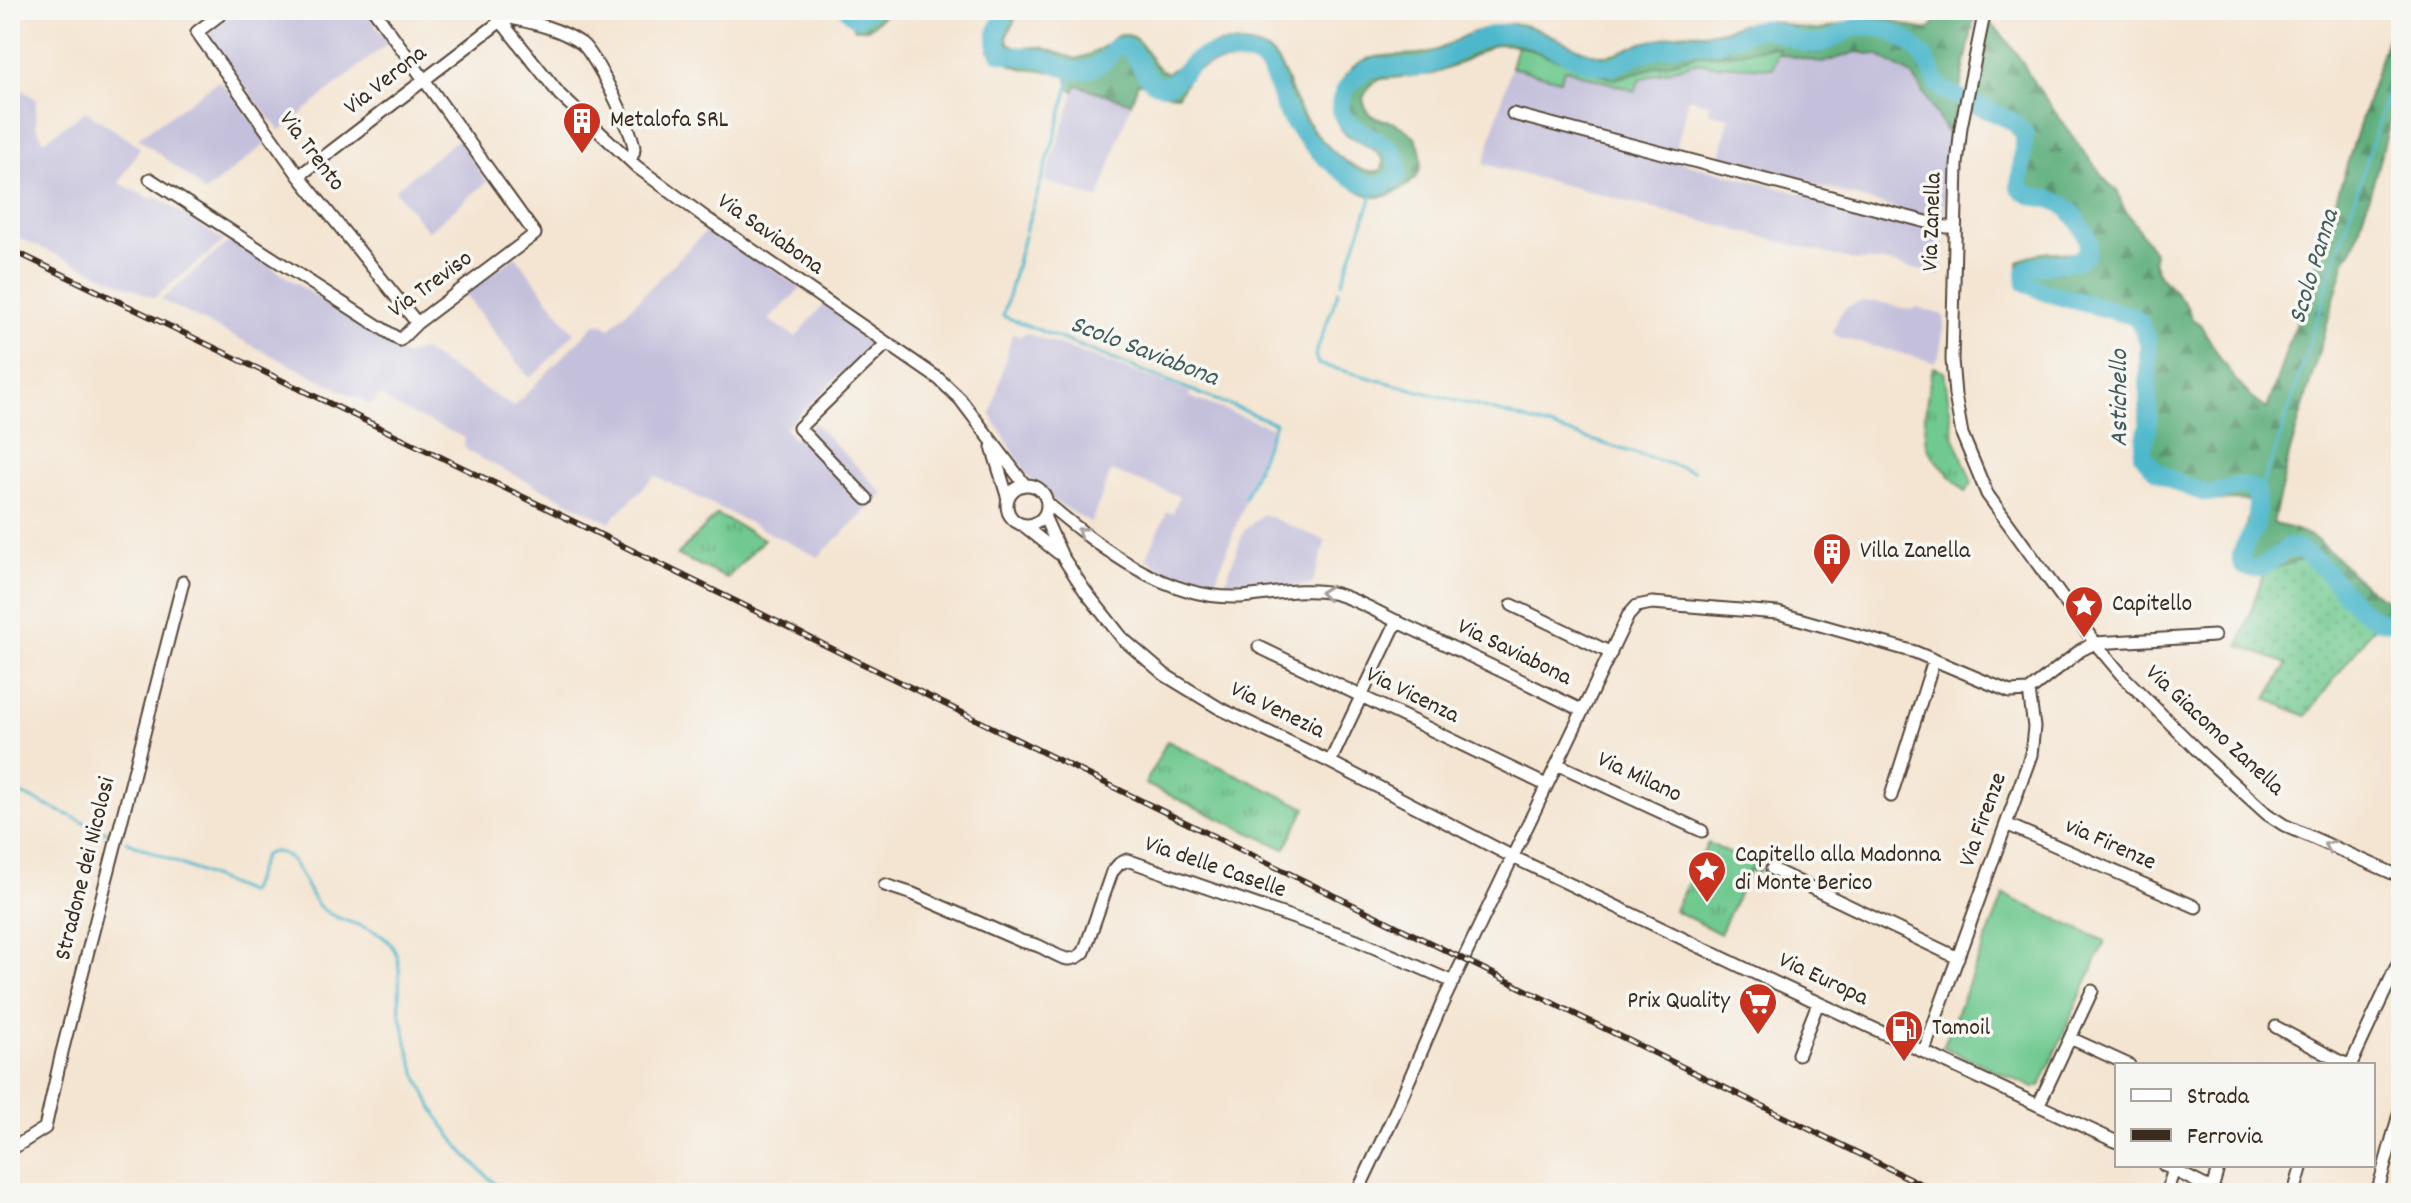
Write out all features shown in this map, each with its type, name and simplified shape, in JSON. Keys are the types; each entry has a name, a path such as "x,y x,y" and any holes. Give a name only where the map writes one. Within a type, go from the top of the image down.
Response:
{"street":[{"name":"Via Trento","path":"226,10 197,32 299,176 417,323"},
{"path":"374,10 423,81"},
{"name":"Via Zanella","path":"1952,319 1961,127 1985,10"},
{"name":"Via Verona","path":"299,176 423,81 497,15"},
{"path":"497,15 526,21 582,44 607,83 633,142 634,154 630,160"},
{"name":"Via Saviabona","path":"497,15 560,95 630,160 706,218 939,379 960,399 1025,485 1039,488 1047,498 1046,510 1129,564 1176,588 1207,596 1238,597 1290,592 1338,594 1583,711 1628,616 1637,606 1652,603 1778,613 1915,652 2010,692 2029,691"},
{"name":"Via Treviso","path":"150,179 400,340 417,323 535,234 423,81"},
{"path":"1513,114 1954,227"},
{"name":"Via Giacomo Zanella","path":"1952,319 1954,383 1962,434 1987,494 2095,643 2203,756 2267,814 2311,838 2401,877"},
{"path":"867,499 799,428 887,343"},
{"path":"989,439 1008,499 1009,512 1017,522 1023,525 1035,523 1046,510"},
{"path":"1008,499 1016,488 1025,485"},
{"name":"Via Venezia","path":"1046,510 1062,556 1085,591 1123,639 1165,675 1219,708 1511,856"},
{"name":"Via Venezia","path":"1023,525 1062,556"},
{"name":"Stradone dei Nicolosi","path":"10,1150 45,1128 183,582"},
{"path":"1512,605 1611,653"},
{"path":"1330,762 1397,621"},
{"name":"Via Giacomo Zanella","path":"2095,643 2214,636"},
{"path":"2029,691 2081,650 2095,643"},
{"name":"Via Vicenza","path":"1259,647 1546,785"},
{"path":"1891,796 1934,660"},
{"name":"Via Firenze","path":"1924,1051 2031,755 2034,727 2029,691"},
{"path":"1357,1193 1511,856 1583,711"},
{"name":"Via Milano","path":"1557,764 1702,831"},
{"name":"via Firenze","path":"2006,824 2196,907"},
{"name":"Via Europa","path":"1511,856 2115,1141"},
{"name":"Via delle Caselle","path":"885,885 1072,960 1084,952 1112,872 1127,860 1357,940 1453,982"},
{"path":"1772,869 1958,958"},
{"path":"2350,1063 2401,957"},
{"path":"2039,1104 2092,991"},
{"path":"1798,1054 1818,1003"},
{"path":"2276,1027 2344,1063"},
{"path":"2070,1038 2125,1063"},
{"path":"2377,1193 2401,1107"},
{"path":"2166,1193 2169,1168 2215,1191 2219,1167"},
{"path":"2294,1193 2301,1167"}],"shaded area":[{"path":"238,10 364,10 389,42 280,131 207,39 206,34"},
{"path":"1857,52 1877,54 1913,76 1950,138 1943,222 1720,158 1729,117 1708,112 1710,104 1689,98 1673,160 1936,229 1944,234 1941,276 1887,262 1851,260 1484,164 1511,67 1559,80 1565,69 1616,86 1698,62 1773,68 1779,54 1823,63"},
{"path":"218,81 228,89 268,142 204,193 193,180 138,138"},
{"path":"10,82 36,99 36,126 44,141 86,111 140,147 119,183 151,199 157,197 224,241 154,298 10,234"},
{"path":"1077,85 1131,103 1099,199 1045,181"},
{"path":"458,139 487,182 428,231 394,190"},
{"path":"710,227 801,288 769,320 796,337 824,304 870,337 870,344 862,353 785,428 793,438 805,433 814,423 884,494 818,557 655,476 609,522 470,453 464,446 463,437 398,408 379,395 371,405 161,300 231,240 405,356 422,350 513,407 595,324 610,328"},
{"path":"516,256 574,333 529,378 464,293"},
{"path":"1860,302 1879,302 1911,310 1917,307 1943,315 1939,356 1934,362 1838,337 1833,332 1839,316 1846,307"},
{"path":"1025,333 1190,392 1189,397 1273,428 1213,587 1208,588 1178,576 1175,578 1146,559 1167,512 1173,513 1179,496 1111,471 1091,523 1042,497 1037,491 991,415 1012,334 1020,337"},
{"path":"1263,514 1326,541 1312,584 1224,593 1222,590 1244,531"}],"green space":[{"path":"841,10 890,10 868,29 855,29"},
{"path":"1004,10 1020,10 1007,35 1008,43 1018,48 1041,47 1076,59 1097,51 1116,37 1127,35 1139,42 1156,65 1167,73 1214,45 1242,44 1264,49 1278,62 1298,107 1312,129 1345,161 1369,171 1382,170 1384,161 1378,153 1340,128 1334,101 1343,80 1353,68 1371,58 1431,52 1474,32 1511,24 1527,26 1591,53 1607,55 1683,33 1713,32 1754,22 1768,21 1820,30 1862,18 1878,17 1930,29 1943,10 1976,10 1950,138 1913,76 1877,55 1857,52 1823,63 1779,54 1779,48 1767,47 1729,54 1696,55 1614,79 1517,45 1495,44 1433,74 1381,79 1370,85 1363,98 1367,109 1373,116 1394,123 1412,134 1421,155 1418,175 1397,192 1380,197 1361,192 1348,184 1309,148 1281,114 1270,74 1260,65 1235,61 1204,67 1191,75 1178,95 1138,83 1131,103 1077,85 1074,92 1069,88 1066,73 1023,69 989,50"},
{"path":"2401,15 2401,84 2357,238 2346,257 2273,523 2311,536 2365,586 2388,601 2401,605 2401,624 2376,624 2296,561 2264,572 2234,566 2250,501 2201,498 2174,487 2146,468 2138,452 2147,399 2147,372 2141,333 2136,324 2045,299 2024,286 2019,277 2018,262 2039,253 2077,254 2086,244 2072,223 2058,210 2017,193 2012,178 2019,151 2014,134 1999,123 1969,111 1989,23 2012,47 2087,156 2117,189 2122,205 2154,252 2154,262 2162,278 2183,301 2191,318 2200,324 2245,391 2267,409 2387,38 2395,17"},
{"path":"1517,45 1614,79 1696,55 1779,48 1773,68 1698,62 1640,79 1635,91 1565,69 1560,80 1511,67"},
{"path":"1933,367 1944,371 1954,436 1972,483 1965,492 1928,449 1925,419"},
{"path":"717,515 764,539 727,578 677,555"},
{"path":"2297,561 2309,561 2376,624 2306,716 2267,699 2287,664 2239,646 2264,572"},
{"path":"1167,741 1306,808 1285,849 1145,784"},
{"path":"1708,843 1760,868 1758,873 1750,870 1720,934 1674,910"},
{"path":"2004,895 2105,941 2040,1086 2034,1088 1943,1047"}],"waterway":[{"name":"Astichello","path":"848,10 856,18 869,10"},
{"name":"Astichello","path":"1006,10 996,37 1000,53 1047,60 1069,69 1092,68 1114,48 1123,46 1134,54 1148,76 1162,85 1172,82 1201,57 1225,53 1256,57 1268,67 1284,107 1313,146 1348,175 1375,185 1398,175 1394,153 1354,128 1341,111 1345,90 1369,69 1430,65 1477,40 1508,33 1534,39 1588,62 1612,66 1660,48 1718,42 1758,29 1809,44 1825,42 1859,27 1879,28 1895,34 1921,54 1941,89 2012,121 2025,134 2019,186 2029,194 2063,205 2074,215 2086,234 2089,241 2086,254 2076,261 2030,267 2025,273 2026,283 2046,293 2133,316 2140,323 2148,342 2148,426 2142,454 2151,466 2172,480 2202,492 2214,493 2238,486 2256,491 2256,524 2241,554 2242,565 2261,567 2288,547 2302,551 2314,559 2369,615 2382,621 2401,622"},
{"name":"Scolo Panna","path":"2256,491 2262,485 2278,444 2401,51"},
{"name":"Scolo Saviabona","path":"1025,232 1070,82 1069,69"},
{"path":"1342,282 1376,185"},
{"name":"Scolo Saviabona","path":"1024,236 1003,316 1275,423 1245,498"},
{"path":"1339,290 1315,355 1318,364 1510,415 1693,471"},
{"path":"10,789 113,835"},
{"path":"126,841 247,892 264,855 275,852 283,854 291,860 320,907 338,918 370,929 387,941 397,956 401,1016 421,1084 436,1114 455,1141 504,1193"}],"railway":[{"path":"10,249 546,508 1939,1193"}],"place":[{"name":"Metalofa SRL","path":"582,155"},
{"name":"Villa Zanella","path":"1832,586"},
{"name":"Capitello","path":"2084,639"},
{"name":"Capitello alla Madonna di Monte Berico","path":"1707,904"},
{"name":"Prix Quality","path":"1758,1036"},
{"name":"Tamoil","path":"1904,1063"}]}
